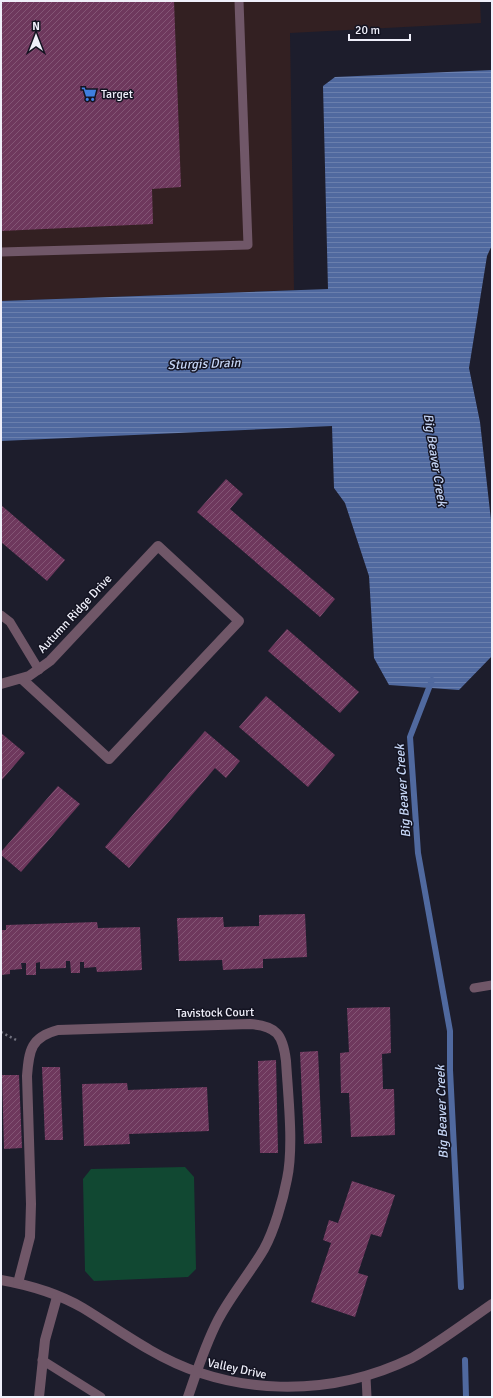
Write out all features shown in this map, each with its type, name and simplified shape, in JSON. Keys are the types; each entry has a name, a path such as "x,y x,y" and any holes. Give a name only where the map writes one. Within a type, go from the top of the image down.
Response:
{"street":[{"name":"Autumn Ridge Drive","path":"1,684 22,679 39,670 50,661 158,546 239,621 109,759 22,679"},
{"name":"Tavistock Court","path":"31,1048 36,1040 45,1033 58,1030 250,1024 270,1028 280,1037 284,1047 286,1061 290,1153 288,1179 265,1247 233,1294 218,1320 196,1373 188,1397"},
{"path":"18,1283 30,1237 31,1204 27,1076 31,1048"},
{"name":"Valley Drive","path":"1,1280 18,1283 58,1297 82,1308 155,1353 196,1373 221,1381 267,1389 318,1388 339,1385 366,1377 411,1358 492,1304"},
{"path":"39,1397 42,1360 48,1325 58,1297"}],"lane":[{"path":"1,252 248,245 239,1"},
{"path":"1,615 10,622 39,670"},
{"path":"474,988 492,985"},
{"path":"42,1360 101,1397"},
{"path":"366,1377 367,1397"}],"path":[{"path":"1,1032 31,1048"}],"shaded area":[{"path":"1,1 480,1 481,23 290,33 294,290 1,301"}],"green space":[{"path":"185,1167 194,1177 196,1269 188,1277 94,1281 85,1271 83,1179 91,1169"}],"water":[{"name":"Sturgis Drain","path":"492,70 492,245 487,256 469,368 480,422 492,529 492,656 459,690 389,685 374,658 369,576 345,503 334,488 332,426 1,441 1,301 328,289 323,86 335,77"}],"building":[{"name":"Target","path":"1,1 174,1 181,187 152,189 153,224 1,231"},
{"path":"226,479 243,494 230,509 335,599 320,617 197,512"},
{"path":"1,505 65,560 47,581 1,542"},
{"path":"287,629 359,692 340,713 268,651"},
{"path":"266,696 335,755 308,787 239,727"},
{"path":"205,731 240,761 226,778 215,768 129,868 105,847"},
{"path":"1,733 25,753 1,781"},
{"path":"58,786 80,804 21,872 1,855 1,852"},
{"path":"305,914 307,957 263,959 263,968 223,970 222,960 179,961 177,918 223,917 224,927 259,926 259,915"},
{"path":"97,922 98,928 140,927 142,970 97,972 96,967 84,968 84,962 80,962 80,973 71,973 70,961 66,961 66,968 40,969 40,962 36,963 36,975 26,975 26,963 21,963 22,969 10,970 10,974 1,975 1,930 6,930 6,925"},
{"path":"390,1007 391,1053 382,1054 383,1089 394,1089 395,1135 351,1137 349,1093 341,1093 340,1053 349,1052 347,1008"},
{"path":"318,1051 322,1143 304,1144 300,1052"},
{"path":"276,1060 278,1153 260,1153 258,1061"},
{"path":"42,1067 60,1067 63,1140 45,1140"},
{"path":"2,1075 19,1075 22,1148 4,1149"},
{"path":"127,1083 128,1090 207,1087 209,1131 129,1134 130,1144 84,1146 82,1084"},
{"path":"352,1181 395,1195 381,1237 371,1234 358,1273 368,1276 355,1317 311,1302 331,1243 323,1240 329,1220 338,1223"}],"waterway":[{"name":"Big Beaver Creek","path":"432,680 410,737 418,853 450,1031 450,1070 461,1287"},
{"name":"Big Beaver Creek","path":"465,1360 466,1397"}],"place":[{"name":"Target","path":"89,94"}]}
